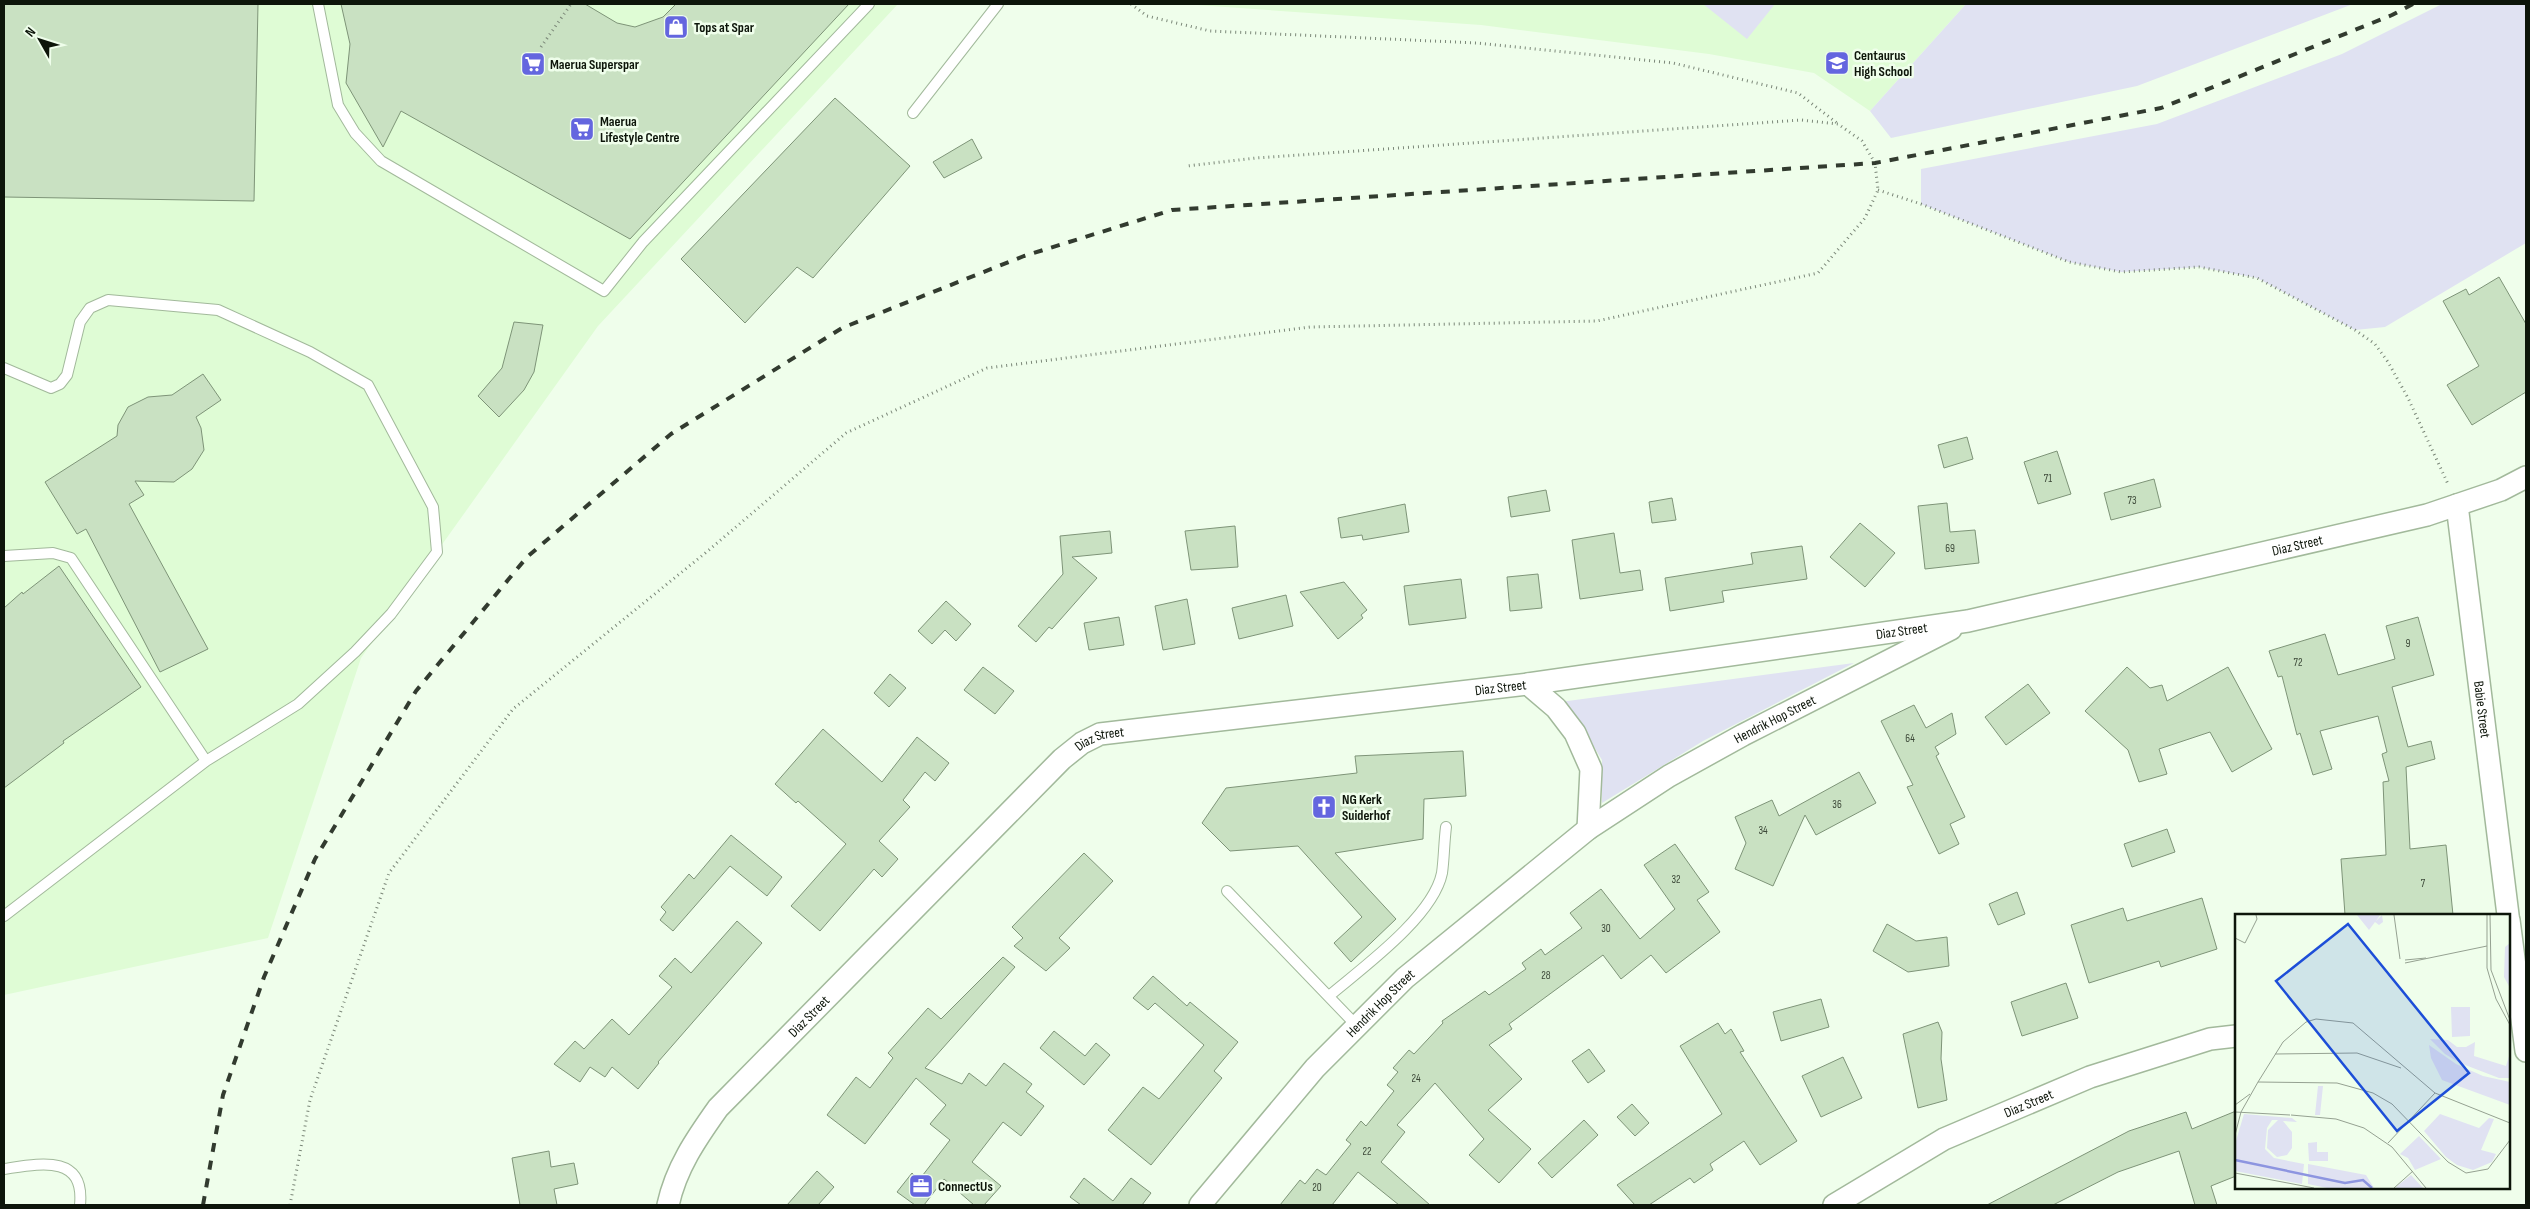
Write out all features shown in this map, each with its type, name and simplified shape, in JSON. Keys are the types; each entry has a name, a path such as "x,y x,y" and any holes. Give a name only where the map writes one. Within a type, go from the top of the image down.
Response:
{"street":[{"name":"Diaz Street","path":"668,1205 672,1186 689,1149 718,1108 1062,759 1082,743 1100,734 1121,730 1528,684 1968,621 2427,515 2500,490 2526,478"},
{"name":"Babie Street","path":"2457,505 2508,914"},
{"name":"Hendrik Hop Street","path":"1200,1205 1315,1068 1405,978 1588,829 1669,776 1743,735 1968,621"},
{"path":"1528,684 1556,708 1575,733 1590,769 1588,829"},
{"path":"2510,929 2526,1051"},
{"name":"Diaz Street","path":"1834,1205 1944,1139 2090,1077 2210,1039 2235,1036"}],"lane":[{"path":"318,4 338,105 355,133 381,161 604,291 642,242 869,4"},
{"path":"913,113 998,4"},
{"path":"4,368 51,388 60,384 67,375 80,322 90,308 108,300 218,310 310,352 368,385 434,507 437,552 391,614 355,652 298,704 206,761 4,916"},
{"path":"4,556 53,553 71,558 206,761"},
{"path":"1329,996 1412,924 1426,904 1441,875 1446,828"},
{"path":"1227,891 1357,1026"},
{"path":"4,1169 48,1162 61,1166 73,1175 81,1190 80,1205"}],"path":[{"path":"541,47 571,4"},
{"path":"290,1205 310,1100 389,873 513,710 709,550 846,433 987,368 1310,327 1597,321 1818,273 1865,218 1878,190 1875,163 1862,141 1798,93 1673,64 1477,43 1210,31 1147,16 1131,4"},
{"path":"1187,166 1256,158 1801,120 1838,124"},
{"path":"1878,190 1921,204 2069,262 2121,272 2199,267 2257,278 2355,330 2375,344 2388,362 2408,398 2457,505"}],"shaded area":[{"path":"4,4 898,4 598,326 361,658 268,938 4,995"},
{"name":"Centaurus High School","path":"1183,4 1966,4 1870,111 1814,73 1709,54 1481,25"},
{"path":"1703,4 1775,4 1747,39"},
{"path":"1966,4 2353,4 2137,86 1891,138 1870,111"},
{"path":"2442,4 2526,4 2526,243 2385,327 2355,330 2257,278 2199,267 2121,272 2069,262 1921,204 1921,169 2157,124 2342,54"},
{"path":"1854,663 1703,741 1602,803 1602,760 1573,712 1560,702"}],"building":[{"path":"4,4 258,4 254,201 4,197"},
{"name":"Maerua Lifestyle Centre","path":"341,4 585,4 617,23 635,27 663,17 676,4 849,4 630,239 401,111 383,147 346,83 350,44"},
{"path":"835,98 910,166 813,278 797,267 745,323 681,259"},
{"path":"972,139 982,158 944,178 933,162"},
{"path":"2499,277 2526,324 2526,392 2472,425 2447,385 2479,366 2443,301 2466,289 2469,295"},
{"path":"514,322 543,325 534,372 524,390 499,417 478,396 502,368"},
{"path":"203,374 221,400 196,417 201,428 204,450 192,469 174,482 135,481 144,495 129,504 208,649 160,672 86,529 77,534 45,482 117,436 118,425 128,407 148,397 172,395"},
{"path":"1967,437 1973,459 1944,468 1938,445"},
{"path":"2057,451 2071,494 2038,504 2024,462"},
{"path":"2154,479 2161,507 2111,520 2104,493"},
{"path":"1546,490 1550,511 1511,517 1508,497"},
{"path":"1672,498 1676,520 1652,523 1649,502"},
{"path":"1947,503 1950,532 1975,530 1979,563 1925,569 1918,506"},
{"path":"1405,504 1409,532 1363,540 1362,535 1341,538 1338,518"},
{"path":"1860,523 1895,553 1865,587 1830,557"},
{"path":"1235,526 1238,567 1191,570 1185,531"},
{"path":"1110,531 1112,553 1072,557 1097,578 1052,629 1049,627 1036,642 1018,626 1063,574 1060,536"},
{"path":"1614,533 1620,573 1640,570 1643,590 1580,599 1572,540"},
{"path":"1802,546 1807,579 1722,591 1724,602 1670,611 1665,578 1753,564 1751,553"},
{"path":"59,566 141,687 63,741 64,743 4,788 4,608 22,592 23,594"},
{"path":"1538,574 1542,608 1510,611 1507,577"},
{"path":"1461,579 1466,618 1409,625 1404,586"},
{"path":"1344,582 1367,610 1361,615 1363,618 1338,639 1300,592"},
{"path":"1286,595 1293,626 1239,639 1232,608"},
{"path":"1187,599 1195,644 1163,650 1155,606"},
{"path":"946,601 971,624 956,641 945,630 932,644 918,631"},
{"path":"1119,617 1124,645 1089,650 1084,623"},
{"path":"2418,617 2434,675 2392,687 2408,747 2431,741 2435,759 2406,767 2410,849 2446,845 2453,914 2345,914 2341,859 2386,855 2383,782 2389,781 2382,754 2387,752 2378,716 2320,731 2332,769 2313,775 2300,733 2297,735 2282,676 2278,677 2269,651 2325,634 2338,675 2395,659 2386,626"},
{"path":"983,667 1014,691 995,714 964,690"},
{"path":"2127,667 2150,688 2162,685 2167,701 2228,667 2272,749 2232,772 2210,732 2159,749 2167,774 2139,782 2128,750 2085,711"},
{"path":"890,674 906,688 889,707 874,693"},
{"path":"2028,684 2050,713 2006,745 1985,717"},
{"path":"1914,705 1926,728 1952,713 1956,734 1935,747 1939,754 1936,756 1965,817 1950,824 1959,844 1939,854 1907,787 1913,785 1881,721"},
{"path":"823,729 882,782 917,737 949,763 935,781 925,772 903,800 910,807 879,841 898,859 882,877 874,869 820,931 791,906 846,844 798,801 796,803 775,784"},
{"path":"1463,751 1466,796 1424,799 1423,839 1335,853 1396,919 1351,962 1334,943 1362,917 1298,846 1230,851 1202,823 1226,788 1357,773 1355,756"},
{"path":"1859,772 1876,803 1816,835 1805,815 1773,886 1735,869 1746,843 1735,817 1772,800 1779,816"},
{"path":"2167,829 2175,852 2132,867 2124,844"},
{"path":"731,835 782,877 767,896 730,866 673,931 660,920 666,912 661,907 689,874 694,879"},
{"path":"1675,844 1709,892 1697,900 1720,932 1666,973 1651,955 1621,979 1603,955 1509,1024 1512,1029 1489,1045 1522,1079 1488,1110 1531,1149 1499,1183 1469,1155 1484,1139 1435,1083 1397,1125 1405,1132 1381,1162 1430,1205 1399,1205 1358,1172 1332,1205 1280,1205 1300,1180 1305,1184 1317,1169 1326,1175 1351,1144 1346,1140 1361,1121 1366,1126 1394,1091 1387,1085 1398,1072 1393,1068 1409,1050 1414,1054 1443,1023 1442,1021 1485,991 1489,995 1526,969 1522,963 1541,949 1545,955 1582,928 1570,913 1601,889 1640,939 1675,909 1644,865"},
{"path":"1084,853 1113,881 1059,938 1070,948 1046,971 1014,946 1023,938 1012,927"},
{"path":"2017,892 2025,914 1998,925 1989,904"},
{"path":"2202,898 2217,949 2161,967 2159,961 2089,983 2071,925 2123,908 2127,921"},
{"path":"737,921 762,943 658,1062 638,1089 612,1067 605,1077 590,1067 580,1082 554,1064 575,1041 584,1049 612,1019 629,1035 672,987 659,976 675,958 691,973"},
{"path":"1887,924 1916,941 1947,937 1949,966 1908,972 1873,951"},
{"path":"1003,957 1015,967 925,1068 962,1084 969,1073 986,1086 1004,1063 1032,1084 1026,1092 1044,1106 1021,1136 1003,1122 972,1162 1001,1186 984,1205 974,1205 944,1179 924,1205 915,1205 897,1192 912,1173 919,1180 950,1140 930,1124 946,1105 916,1078 865,1144 827,1115 856,1077 870,1088 893,1058 888,1053 928,1008 941,1019"},
{"path":"1153,976 1187,1006 1190,1002 1238,1042 1214,1071 1222,1078 1151,1165 1108,1130 1143,1087 1159,1099 1204,1045 1155,1003 1148,1010 1133,998"},
{"path":"2066,983 2078,1018 2022,1036 2011,1002"},
{"path":"1821,999 1829,1027 1781,1041 1773,1012"},
{"path":"1938,1022 1942,1032 1941,1059 1947,1100 1918,1108 1903,1034"},
{"path":"1718,1023 1725,1034 1731,1029 1744,1051 1740,1052 1797,1141 1760,1165 1744,1141 1710,1164 1713,1170 1694,1183 1690,1178 1649,1205 1635,1205 1617,1185 1722,1114 1680,1046"},
{"path":"1054,1031 1085,1056 1096,1043 1110,1055 1084,1085 1040,1048"},
{"path":"1589,1049 1605,1071 1588,1083 1572,1061"},
{"path":"1843,1057 1862,1098 1821,1117 1802,1076"},
{"path":"1632,1104 1649,1123 1635,1136 1617,1117"},
{"path":"2235,1111 2235,1176 2211,1186 2217,1205 2195,1205 2179,1151 2118,1172 2053,1205 1987,1205 2129,1131 2186,1112 2192,1129"},
{"path":"1584,1120 1598,1135 1552,1178 1538,1163"},
{"path":"549,1151 551,1167 574,1163 578,1184 554,1189 557,1205 520,1205 512,1158"},
{"path":"817,1171 834,1187 818,1205 787,1205"},
{"path":"1084,1178 1113,1201 1131,1178 1151,1193 1142,1205 1081,1205 1070,1197"}],"railway":[{"path":"203,1205 223,1095 264,977 315,859 416,691 527,557 671,434 842,328 1024,256 1172,210 1875,163 2161,108 2392,15 2413,4"}],"place":[{"name":"Tops at Spar","path":"676,27"},
{"name":"Centaurus High School","path":"1837,63"},
{"name":"Maerua Superspar","path":"533,64"},
{"name":"Maerua Lifestyle Centre","path":"582,129"},
{"name":"NG Kerk Suiderhof","path":"1324,807"},
{"name":"ConnectUs","path":"921,1186"}]}
